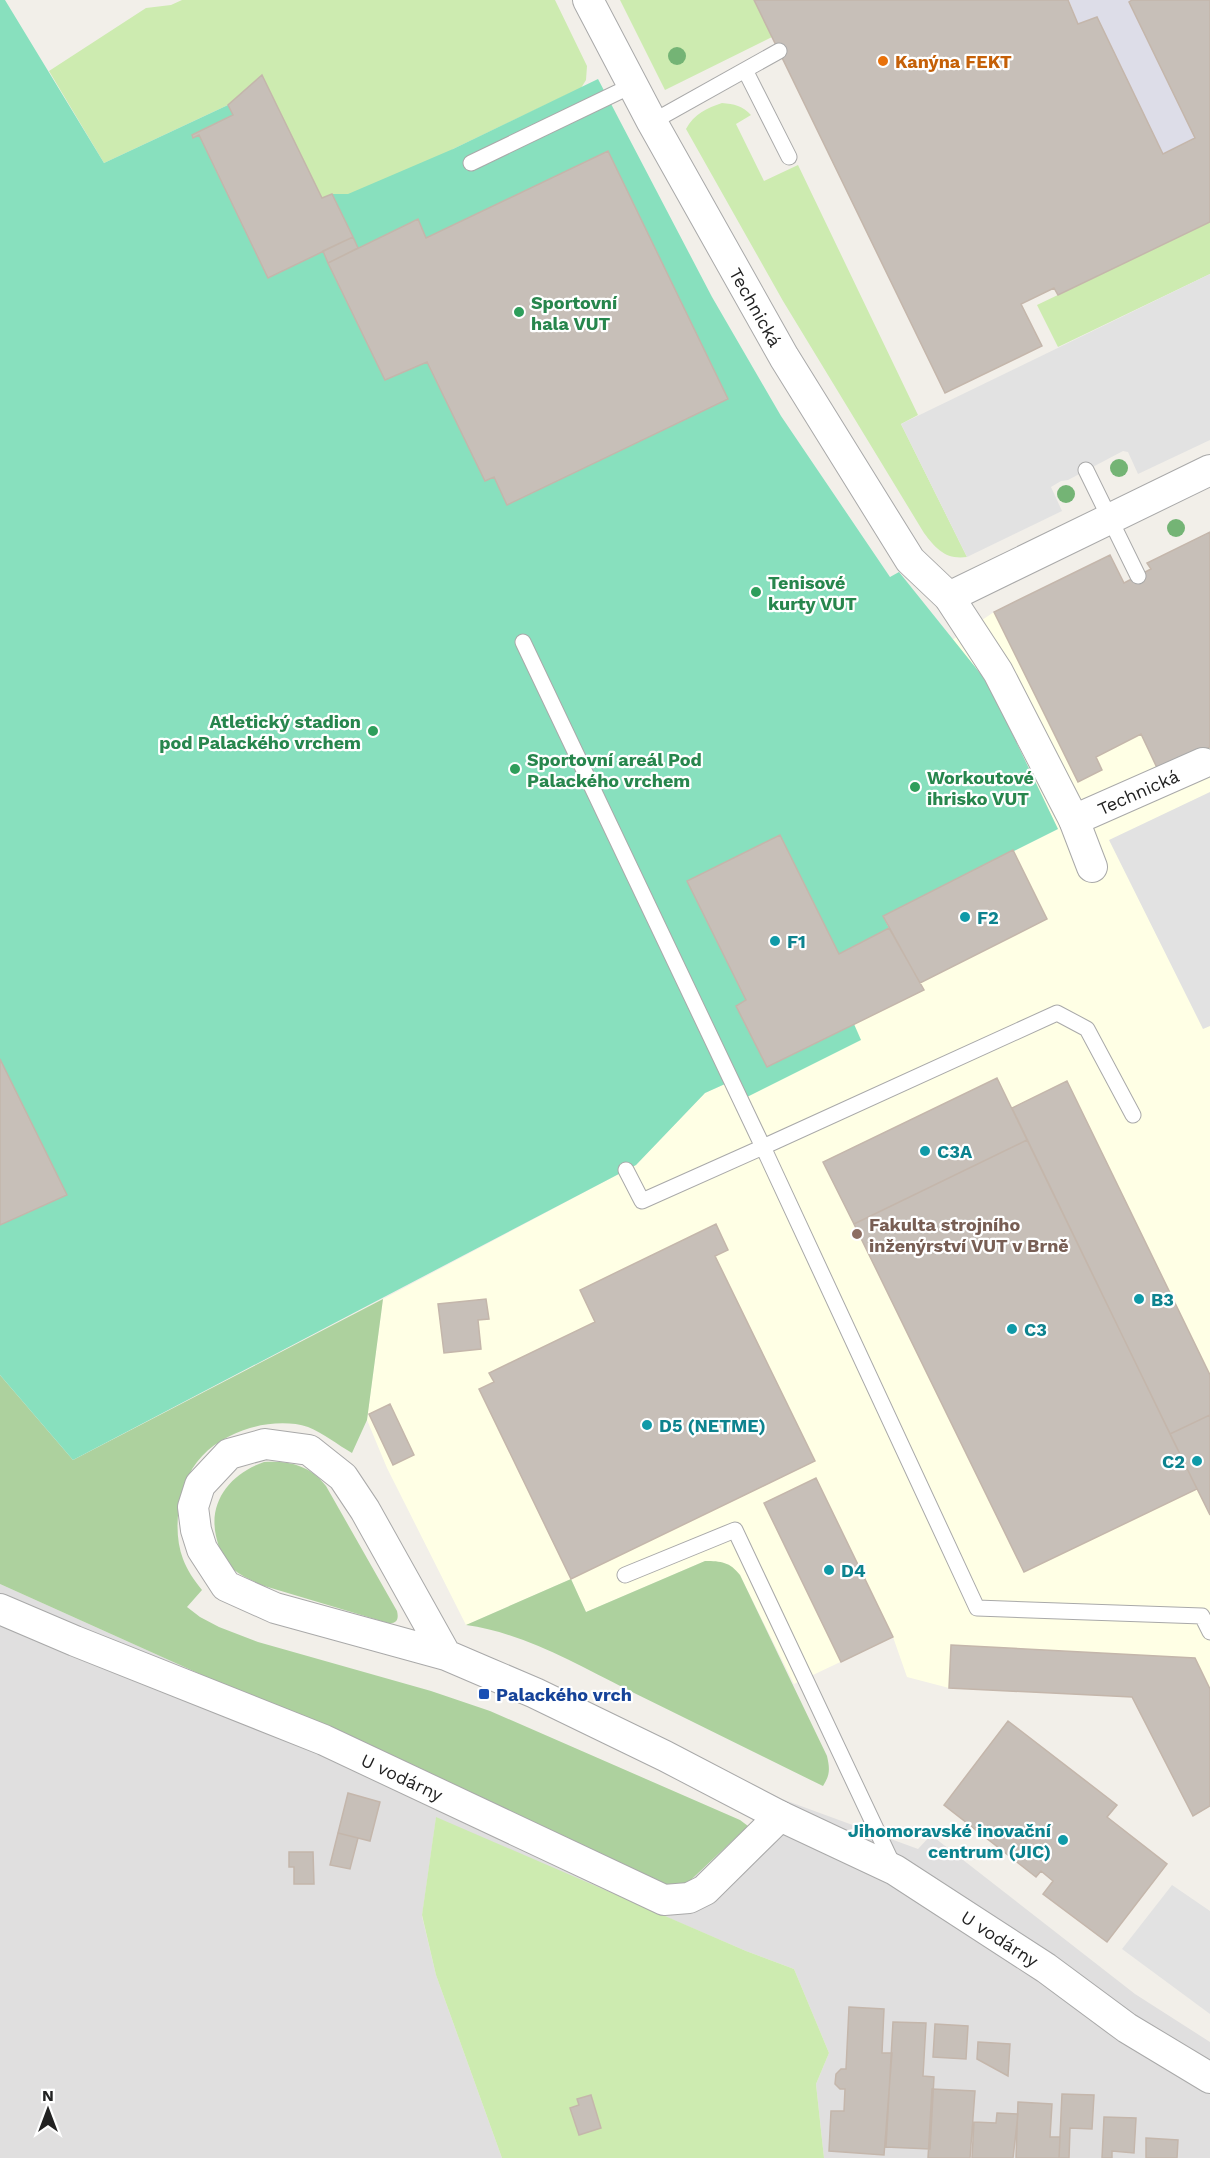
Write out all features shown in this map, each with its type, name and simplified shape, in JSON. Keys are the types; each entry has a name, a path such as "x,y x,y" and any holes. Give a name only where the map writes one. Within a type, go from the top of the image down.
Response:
{"street":[{"name":"Technická","path":"588,0 652,122 784,357 910,560 949,597 998,672 1074,820 1092,867"},
{"path":"949,597 1210,470"},
{"name":"Technická","path":"1074,820 1203,763"},
{"name":"U vodárny","path":"446,1655 360,1502 343,1477 309,1450 265,1444 229,1454 200,1485 194,1507 196,1530 205,1555 226,1586 275,1608 446,1655 535,1693 666,1756 780,1816 895,1870 1046,1968 1127,2028 1210,2078"},
{"name":"U vodárny","path":"0,1609 324,1740 664,1900 689,1898 705,1890 780,1816"}],"lane":[{"path":"652,122 779,51"},
{"path":"745,70 789,157"},
{"path":"471,163 633,85"},
{"path":"1086,470 1138,576"},
{"path":"523,642 763,1146 977,1608 1202,1616 1210,1632"},
{"path":"626,1170 642,1201 1057,1013 1087,1029 1133,1115"},
{"path":"625,1575 735,1530 895,1870"}],"shaded area":[{"path":"1069,0 1132,0 1129,2 1195,138 1163,154 1078,24"},
{"path":"1210,274 1210,440 1138,474 1128,452 1123,451 1051,487 1062,511 967,557 901,424"},
{"name":"Fakulta strojního inženýrství VUT v Brně","path":"1210,532 1210,1689 951,1645 949,1688 907,1677 893,1637 794,1684 740,1575 705,1561 586,1612 571,1579 466,1625 387,1468 367,1420 383,1299 636,1165 705,1093 725,1084 735,1103 854,1025 767,1067 736,1006 746,1000 780,835 840,954 889,927 883,916 1058,829 984,678 952,640 994,612 1110,555 1124,583 1150,569 1147,563"},
{"path":"1210,792 1210,1026 1203,1029 1109,840"},
{"path":"0,1584 442,1783 676,1894 779,1798 918,1849 931,1835 1135,1994 1210,2042 1210,2158 824,2158 816,2084 829,2053 794,1969 746,1951 436,1818 422,1916 436,1975 502,2158 0,2158"},
{"path":"1172,1885 1210,1911 1210,2014 1122,1949"}],"green space":[{"name":"Sportovní areál Pod Palackého vrchem","path":"0,0 5,0 104,163 228,105 262,75 322,198 332,194 348,194 453,149 598,79 712,297 781,416 890,577 899,572 984,678 1058,829 883,916 889,928 839,954 780,835 688,881 746,1000 736,1006 767,1067 854,1024 861,1040 735,1103 725,1084 705,1093 636,1165 73,1460 0,1375"},
{"path":"182,0 555,0 587,66 586,80 581,88 453,149 370,218 332,194 322,198 262,75 228,105 104,163 49,71 146,8 171,5"},
{"path":"620,0 754,0 772,37 665,90"},
{"path":"722,103 738,106 751,115 736,124 764,181 798,165 918,415 901,424 967,557 947,555 924,533 783,301 686,129 701,112"},
{"path":"1210,222 1210,274 1058,347 1037,305"},
{"path":"383,1299 367,1420 352,1453 308,1427 286,1423 271,1424 243,1430 221,1441 202,1456 190,1472 181,1496 178,1535 185,1563 202,1590 187,1607 219,1627 258,1642 431,1691 490,1711 740,1820 748,1826 676,1894 442,1783 0,1584 0,1375 73,1460"},
{"path":"264,1462 282,1462 306,1469 326,1486 397,1611 395,1622 388,1623 261,1585 239,1574 230,1566 222,1554 216,1536 214,1523 219,1500 225,1490 242,1473"},
{"path":"705,1561 725,1563 733,1567 740,1575 827,1756 829,1772 823,1786 568,1659 508,1635 466,1625 571,1579 586,1612"},
{"path":"436,1817 746,1951 794,1969 829,2053 816,2084 824,2158 502,2158 436,1975 422,1915"}],"building":[{"path":"754,0 1068,0 1078,24 1097,17 1163,154 1195,138 1129,2 1132,0 1210,0 1210,222 1058,295 1054,288 1021,304 1042,346 945,393"},
{"path":"262,75 322,198 332,194 353,237 268,278 199,135 193,138 192,135 233,115 228,105"},
{"name":"Sportovní hala VUT","path":"608,151 728,399 507,505 494,477 485,481 427,362 385,380 328,263 418,219 426,238"},
{"path":"353,237 358,248 328,263 323,251"},
{"path":"1210,532 1210,747 1159,772 1141,734 1096,757 1102,770 1078,782 994,612 1110,555 1124,583 1151,569 1147,563"},
{"name":"F1","path":"780,835 839,954 889,928 924,990 767,1067 736,1006 746,1000 687,881"},
{"name":"F2","path":"1013,850 1047,919 920,983 883,916"},
{"path":"0,1059 67,1195 0,1225"},
{"name":"C3A","path":"997,1078 1027,1140 854,1224 823,1162"},
{"name":"B3","path":"1067,1081 1210,1375 1210,1415 1170,1434 1012,1108"},
{"name":"C3","path":"1027,1140 1197,1489 1024,1572 854,1224"},
{"name":"D5 (NETME)","path":"716,1224 728,1250 715,1256 815,1461 571,1579 479,1389 494,1382 489,1373 595,1322 580,1290"},
{"path":"486,1299 489,1319 478,1320 481,1349 444,1353 438,1304"},
{"path":"390,1404 414,1455 393,1465 369,1414"},
{"name":"C2","path":"1210,1415 1210,1515 1170,1434"},
{"name":"D4","path":"816,1478 893,1637 841,1662 764,1503"},
{"path":"951,1645 1195,1658 1210,1689 1210,1806 1193,1816 1132,1697 949,1688"},
{"name":"Jihomoravské inovační centrum (JIC)","path":"1008,1721 1117,1805 1107,1817 1167,1864 1107,1942 1043,1894 1053,1881 1041,1871 1036,1877 944,1805"},
{"path":"348,1793 380,1802 370,1841 338,1833"},
{"path":"338,1833 358,1838 350,1869 330,1865"},
{"path":"289,1852 313,1852 314,1884 294,1884 294,1867 289,1867"},
{"path":"849,2007 884,2009 882,2053 892,2053 884,2155 829,2151 831,2111 844,2111 845,2089 840,2089 835,2084 836,2074 841,2069 846,2069"},
{"path":"893,2022 926,2023 923,2076 934,2077 930,2149 886,2147"},
{"path":"935,2024 968,2026 966,2059 933,2057"},
{"path":"978,2042 1010,2044 1008,2076 977,2059"},
{"path":"932,2089 975,2091 970,2158 928,2158"},
{"path":"1062,2094 1094,2095 1092,2129 1070,2128 1069,2158 1059,2158"},
{"path":"591,2095 601,2128 579,2135 570,2108 579,2105 577,2099"},
{"path":"1018,2102 1052,2104 1050,2137 1060,2137 1059,2158 1016,2158"},
{"path":"997,2113 1018,2114 1013,2158 972,2158 974,2122 996,2123"},
{"path":"1104,2117 1136,2118 1134,2153 1112,2151 1112,2158 1102,2158"},
{"path":"1146,2138 1178,2140 1177,2158 1146,2158"}],"place":[{"name":"Kanýna FEKT","path":"883,61"},
{"name":"Sportovní hala VUT","path":"519,312"},
{"name":"Tenisové kurty VUT","path":"756,592"},
{"name":"Atletický stadion pod Palackého vrchem","path":"373,731"},
{"name":"Sportovní areál Pod Palackého vrchem","path":"515,769"},
{"name":"Workoutové ihrisko VUT","path":"915,787"},
{"name":"F2","path":"965,917"},
{"name":"F1","path":"775,941"},
{"name":"C3A","path":"925,1151"},
{"name":"Fakulta strojního inženýrství VUT v Brně","path":"857,1234"},
{"name":"B3","path":"1139,1299"},
{"name":"C3","path":"1012,1329"},
{"name":"D5 (NETME)","path":"647,1425"},
{"name":"C2","path":"1197,1461"},
{"name":"D4","path":"829,1570"},
{"name":"Palackého vrch","path":"484,1694"},
{"name":"Jihomoravské inovační centrum (JIC)","path":"1063,1840"}]}
